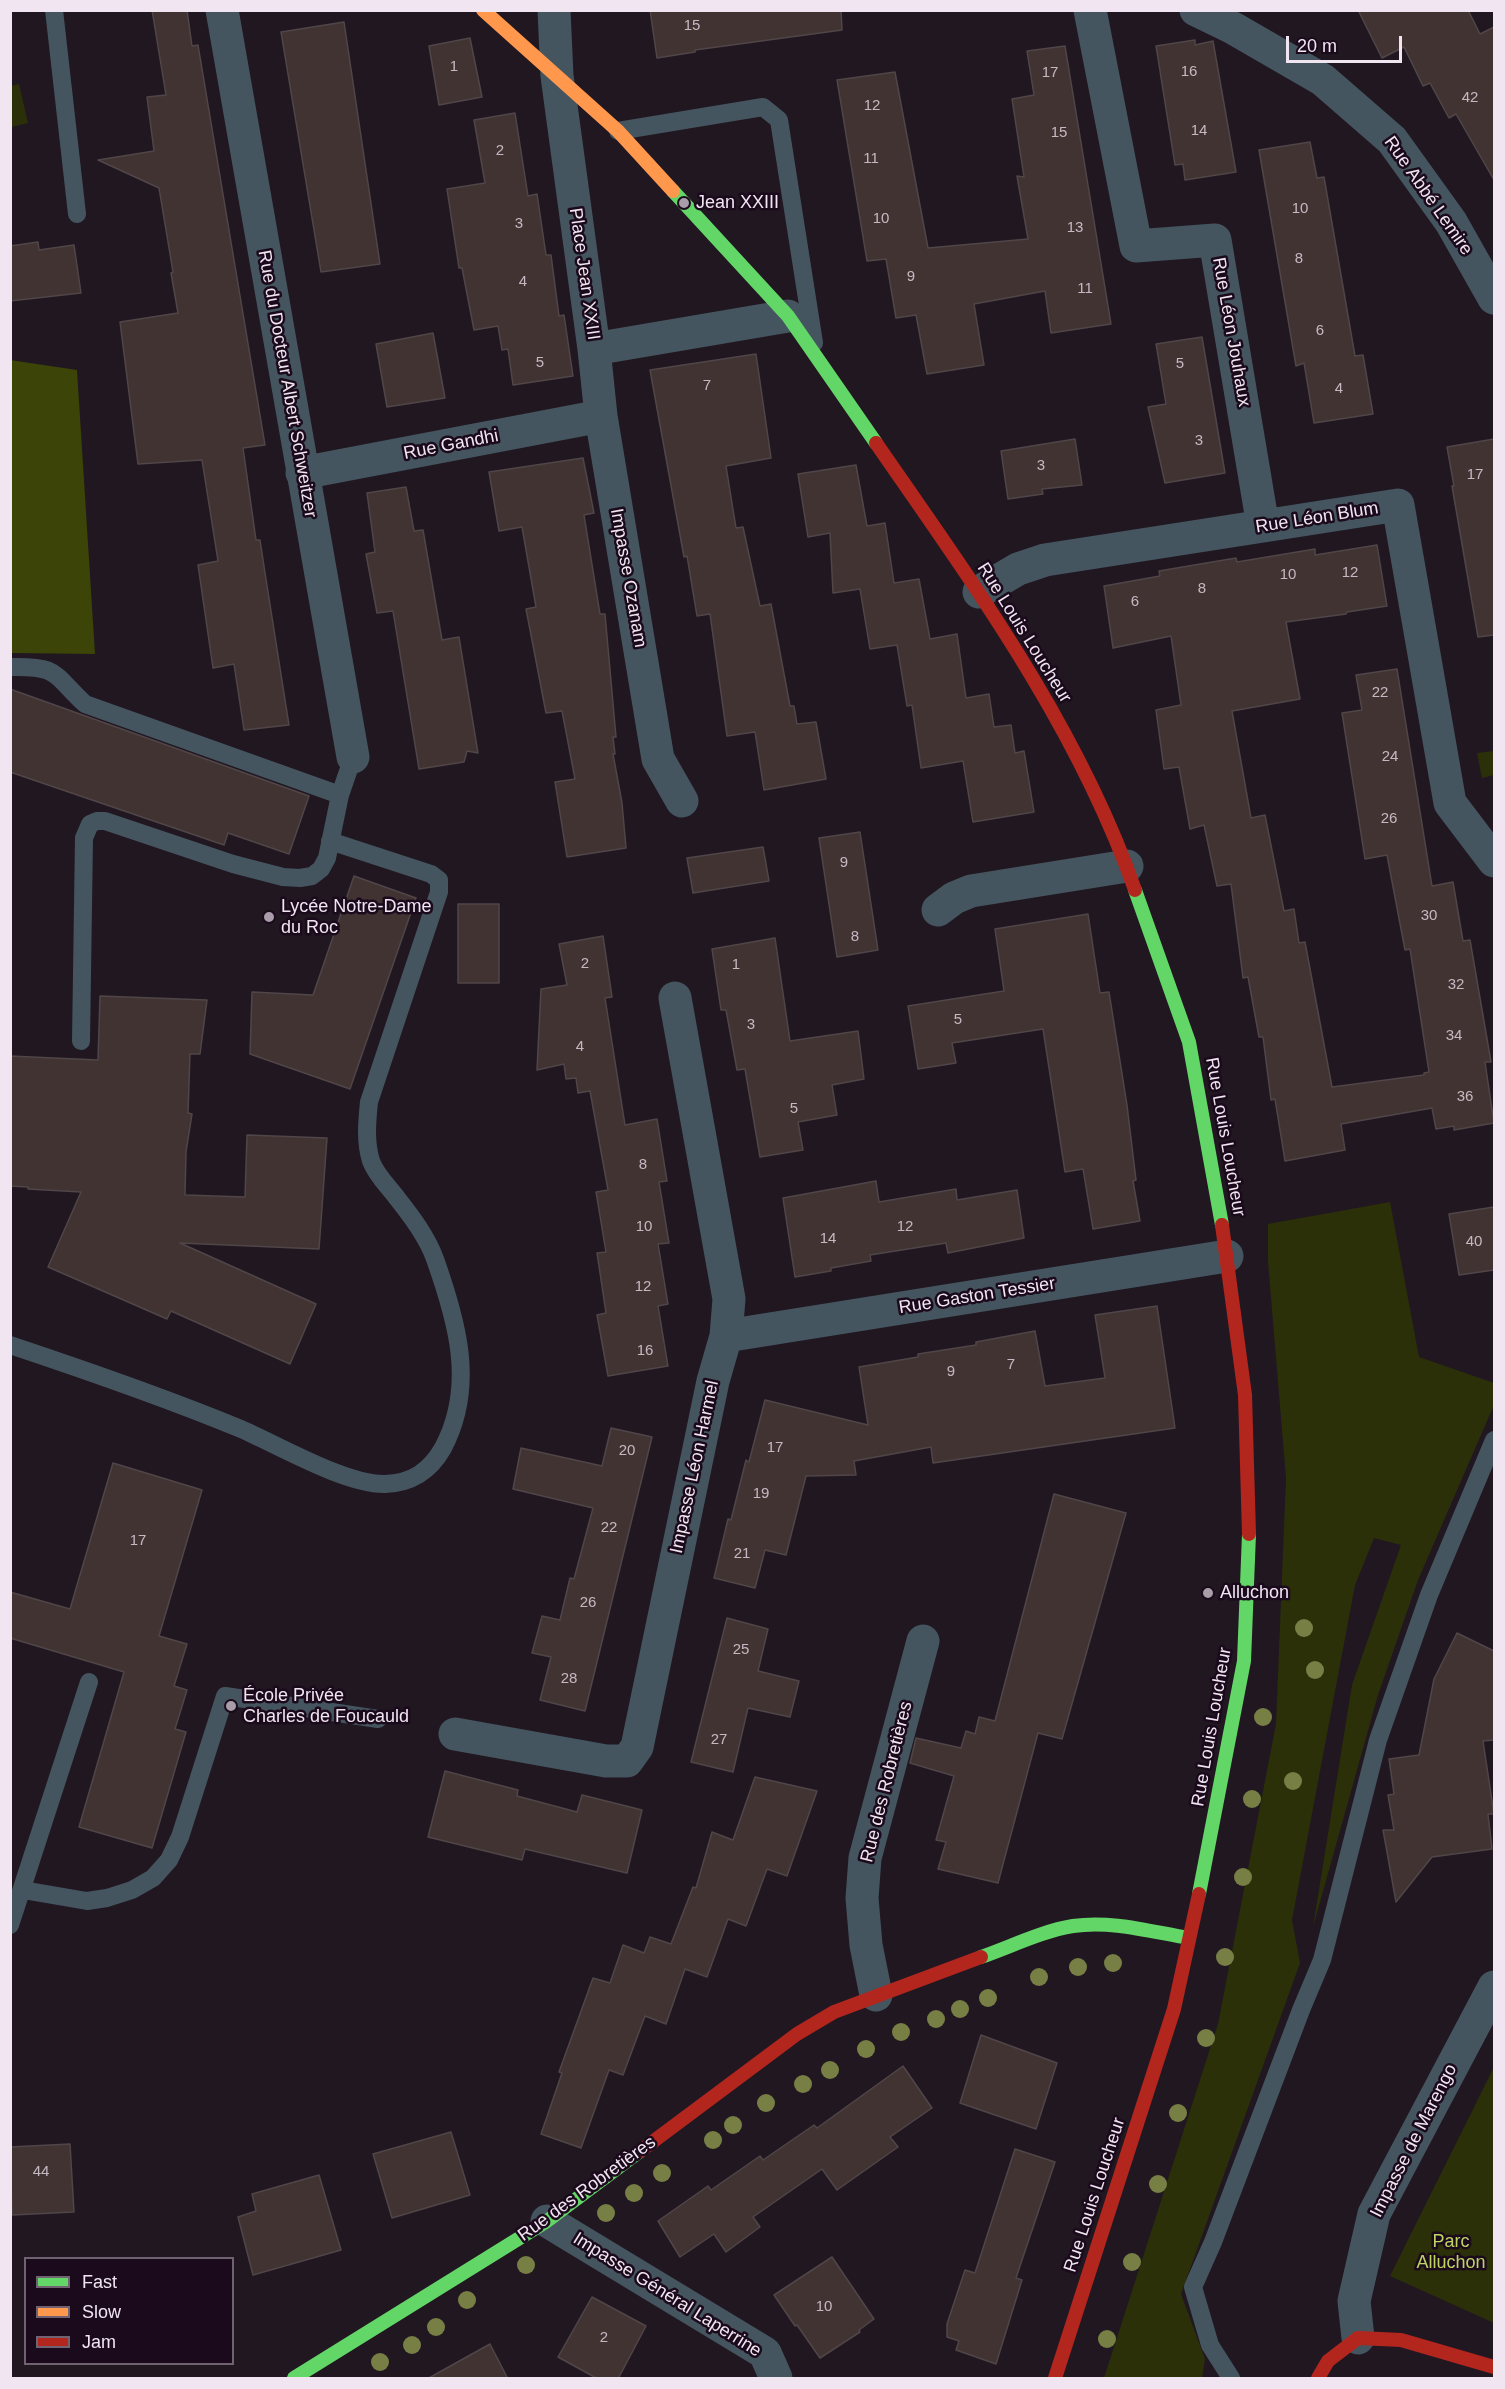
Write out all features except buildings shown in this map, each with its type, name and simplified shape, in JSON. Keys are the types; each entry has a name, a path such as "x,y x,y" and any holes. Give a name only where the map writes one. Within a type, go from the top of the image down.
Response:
{"street":[{"name":"Rue du Docteur Albert Schweitzer","path":"222,10 353,757"},
{"name":"Rue Louis Loucheur","path":"483,10 618,131 788,316 979,592 1038,683 1103,810 1127,866 1189,1042 1227,1256 1245,1395 1249,1544 1244,1661 1209,1846 1174,2009 1055,2379"},
{"name":"Place Jean XXIII","path":"554,10 557,76 594,349 788,316"},
{"name":"Rue Léon Jouhaux","path":"1090,10 1136,246 1215,240 1263,526"},
{"name":"Rue Abbé Lemire","path":"1196,10 1233,28 1323,80 1392,140 1451,222 1494,298"},
{"name":"Impasse Ozanam","path":"594,349 601,416 658,759 682,801"},
{"name":"Rue Gandhi","path":"302,473 601,416"},
{"name":"Rue Léon Blum","path":"979,592 1018,569 1045,560 1398,505 1450,803 1494,861"},
{"path":"938,910 954,898 971,891 1127,866"},
{"name":"Impasse Léon Harmel","path":"455,1734 606,1761 627,1761 637,1747 713,1381 726,1336 729,1299 675,998"},
{"name":"Rue Gaston Tessier","path":"726,1336 1227,1256"},
{"name":"Rue des Robretières","path":"876,1995 866,1945 862,1898 865,1858 923,1641"},
{"name":"Rue des Robretières","path":"294,2379 547,2221 797,2034 834,2012 1018,1943 1072,1926 1095,1924 1115,1926 1189,1938"},
{"name":"Impasse de Marengo","path":"1358,2338 1354,2301 1374,2214 1494,1987"},
{"name":"Impasse Général Laperrine","path":"547,2221 765,2353 776,2379"},
{"path":"1318,2379 1328,2361 1358,2338 1401,2340 1494,2367"}],"lane":[{"path":"54,10 77,213"},
{"path":"618,131 763,107 779,120 816,356"},
{"path":"10,667 39,666 54,672 85,704 340,795"},
{"path":"81,1041 84,838 90,824 105,821 233,864 283,877 312,876 321,869 327,858 340,795 353,757"},
{"path":"10,1345 78,1367 240,1429 346,1477 383,1484 405,1481 426,1472 435,1462 447,1440 460,1405 462,1376 459,1340 447,1292 430,1243 378,1175 372,1162 367,1139 369,1102 439,892 438,880 431,874 330,841"},
{"path":"1231,2379 1210,2345 1193,2287 1214,2242 1300,2010 1322,1960 1378,1740 1429,1594 1494,1440"},
{"path":"10,1925 89,1682"},
{"path":"23,1890 87,1901 123,1893 153,1878 170,1860 180,1837 225,1696 378,1719"}],"green space":[{"path":"19,84 28,123 11,127 11,86"},
{"path":"10,360 77,370 95,654 11,653"},
{"path":"1494,751 1494,775 1482,778 1477,753"},
{"path":"1390,1202 1419,1357 1494,1383 1494,1405 1418,1580 1378,1695 1313,1927 1352,1685 1401,1545 1374,1538 1355,1585 1292,1920 1300,1963 1181,2294 1205,2359 1202,2378 1104,2378 1218,2024 1276,1724 1286,1478 1268,1261 1268,1224"},
{"name":"Parc Alluchon","path":"1494,2067 1494,2323 1390,2276"}],"traffic: fast":[{"path":"673,191 788,316 876,443"},
{"path":"1135,890 1189,1042 1222,1225"},
{"path":"1199,1894 1244,1661 1249,1534"},
{"path":"981,1957 1073,1926 1102,1924 1189,1938"},
{"path":"294,2378 547,2221 639,2152"}],"traffic: slow":[{"path":"483,10 618,131 673,191"}],"traffic: jam":[{"path":"876,443 986,603 1053,713 1111,829 1135,890"},
{"path":"1222,1225 1245,1395 1249,1534"},
{"path":"1055,2378 1174,2009 1199,1894"},
{"path":"639,2152 797,2034 834,2012 981,1957"},
{"path":"1318,2378 1328,2361 1358,2338 1401,2340 1494,2367"}],"place":[{"name":"Jean XXIII","path":"684,203"},
{"name":"Lycée Notre-Dame du Roc","path":"269,917"},
{"name":"Alluchon","path":"1208,1593"},
{"name":"École Privée Charles de Foucauld","path":"231,1706"}]}
